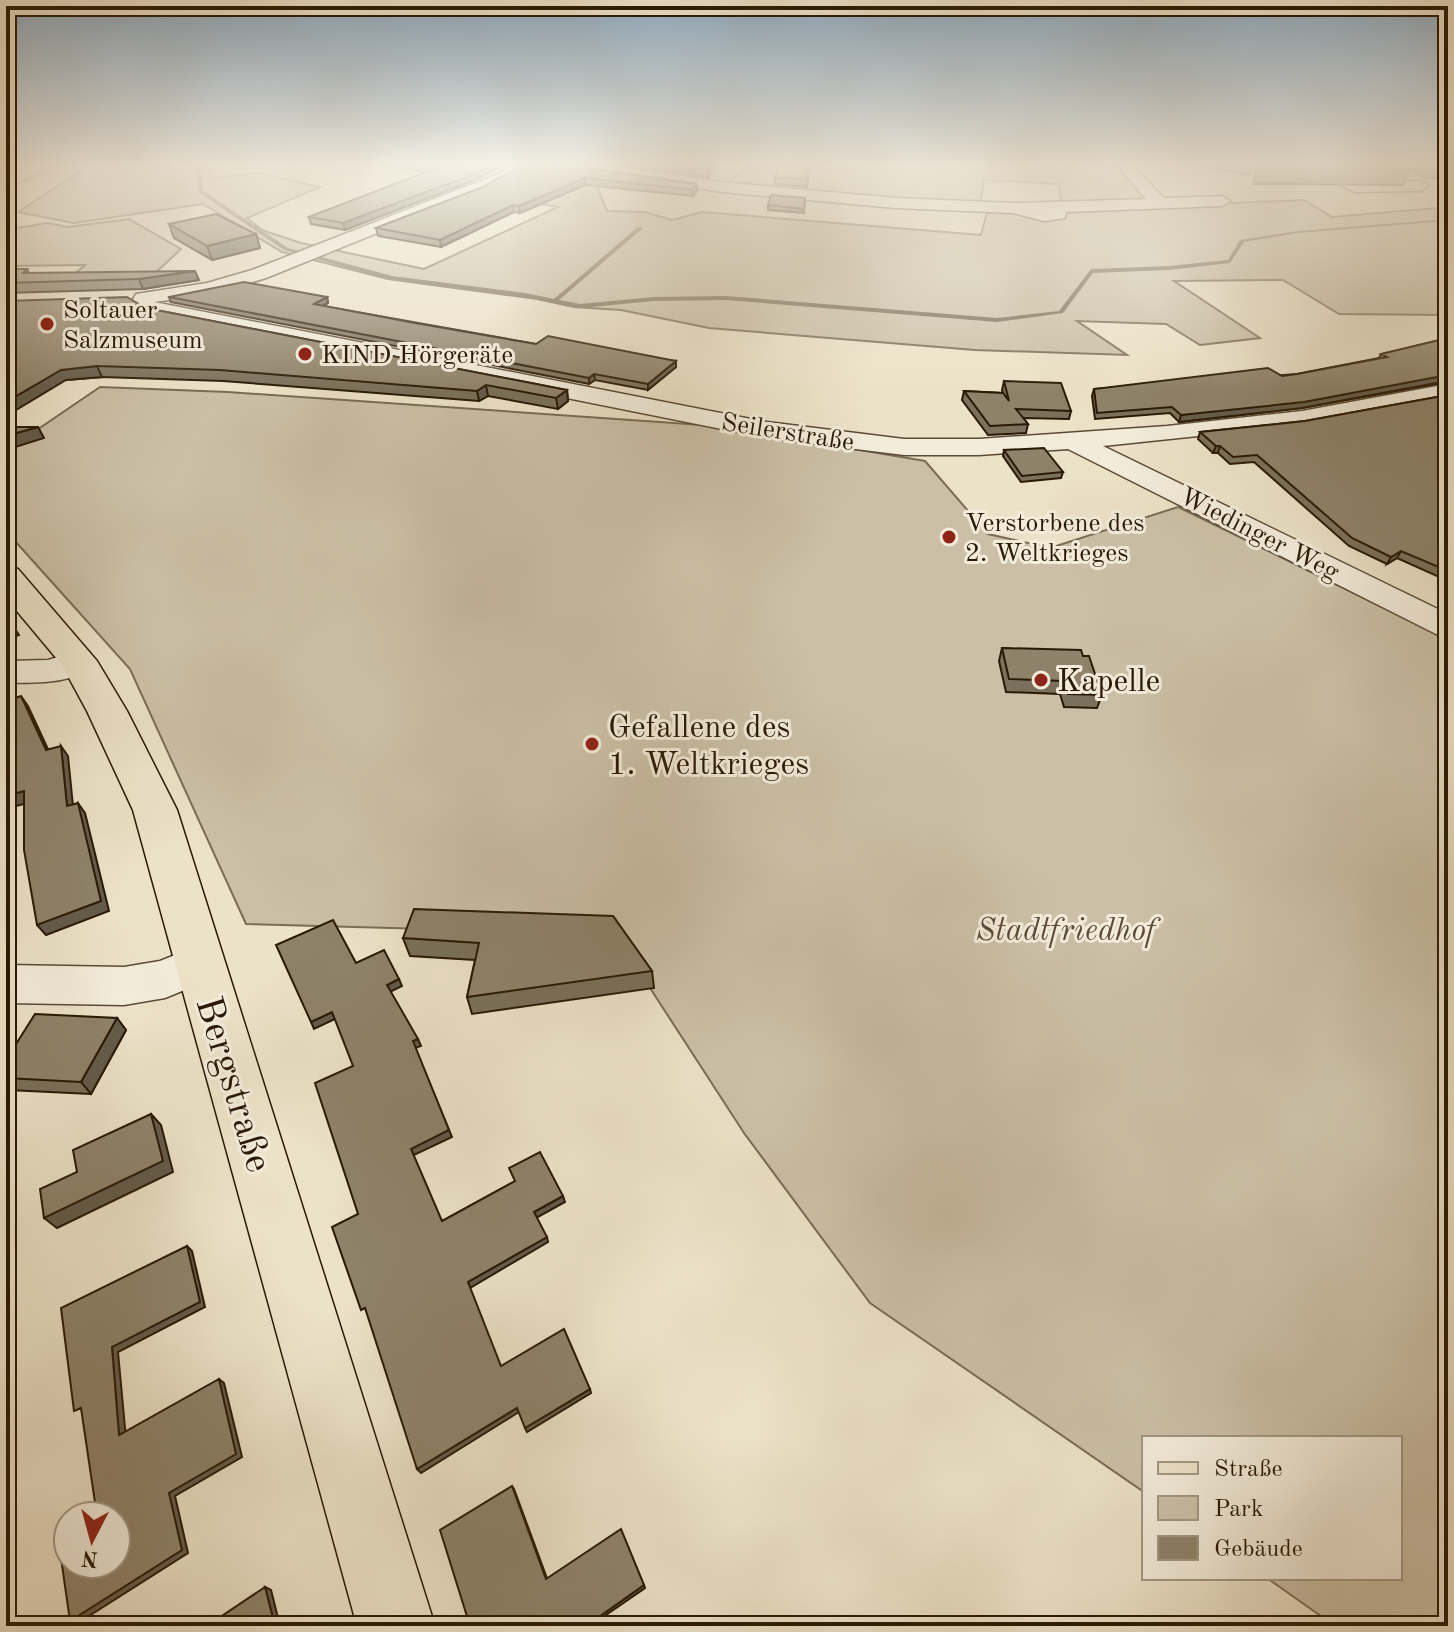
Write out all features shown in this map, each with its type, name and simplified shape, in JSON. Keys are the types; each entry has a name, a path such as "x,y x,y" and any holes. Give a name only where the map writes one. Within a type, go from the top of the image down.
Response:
{"main road":[{"name":"Bergstraße","path":"6,576 78,661 107,711 155,810 396,1626"}],"street":[{"name":"Seilerstraße","path":"349,239 229,284 133,299 151,309 767,430 904,447 979,447 1167,434 1302,418 1448,391"},
{"name":"Wiedinger Weg","path":"1072,441 1448,627"},
{"path":"6,672 52,671 78,661"},
{"path":"6,984 124,986 165,979 200,964"}],"green space":[{"path":"6,239 164,239 181,249 152,276 71,277 85,265 6,266"},
{"path":"261,239 289,239 424,269 488,239 1448,239 1448,315 1339,314 1283,280 1174,281 1260,338 1200,345 1166,324 1077,321 1127,355 975,350 709,328 621,310 574,307 537,299 388,279 282,252"},
{"name":"Stadtfriedhof","path":"100,387 228,392 717,426 925,461 988,534 1050,548 1178,507 1448,639 1448,1626 1335,1626 1270,1580 1402,1580 1402,1436 1142,1436 1142,1491 870,1303 744,1133 615,934 246,924 130,669 6,531 6,451"}],"building":[{"path":"195,239 235,239 207,246"},
{"path":"6,269 27,269 23,273 195,271 139,279 6,283"},
{"path":"244,282 327,297 314,304 415,323 536,344 548,336 676,361 648,384 594,374 589,378 169,297"},
{"path":"127,297 146,308 567,390 556,398 486,385 477,391 220,370 97,366 61,370 6,402 6,301"},
{"path":"1448,338 1448,375 1304,402 1181,415 1172,407 1097,413 1094,389 1268,368 1282,376 1297,374 1387,357 1381,354"},
{"path":"1004,381 1061,383 1071,411 1016,409 1028,424 990,426 964,391 1003,393 1009,401"},
{"path":"1448,395 1448,571 1401,551 1391,557 1352,538 1257,455 1233,457 1200,432 1305,421"},
{"path":"6,427 38,427 6,436"},
{"path":"1044,448 1063,472 1022,476 1004,450"},
{"path":"1002,648 1081,650 1083,656 1089,656 1102,695 1068,694 1064,681 1009,679"},
{"path":"21,696 46,750 61,746 67,806 78,803 101,901 37,925 24,850 24,791 6,796 6,701"},
{"path":"414,909 613,916 652,971 467,997 479,943 403,938"},
{"path":"333,920 356,963 384,950 399,979 387,985 418,1039 413,1041 449,1130 411,1149 442,1221 515,1181 509,1168 540,1152 563,1196 534,1212 547,1237 468,1282 501,1366 564,1329 590,1389 525,1428 517,1408 417,1469 365,1308 361,1310 332,1227 358,1214 315,1083 353,1066 332,1012 311,1022 276,945"},
{"path":"35,1014 117,1018 81,1082 6,1078 6,1060"},
{"path":"151,1114 163,1161 44,1218 40,1189 77,1172 73,1150"},
{"path":"187,1246 200,1302 112,1347 119,1435 219,1379 236,1454 169,1493 182,1550 70,1621 64,1580 132,1580 132,1500 95,1500 81,1408 74,1411 61,1308"},
{"path":"512,1486 546,1579 621,1529 644,1585 586,1626 470,1626 440,1530"},
{"path":"265,1587 275,1626 207,1626"}],"waterway":[{"path":"271,239 286,249 392,278 555,301"},
{"path":"555,301 627,239"},
{"path":"555,301 580,306 654,299 726,298 997,320 1061,312 1091,271 1169,268 1230,261 1242,241 1253,239"}],"place":[{"name":"Soltauer Salzmuseum","path":"47,324"},
{"name":"KIND Hörgeräte","path":"305,354"},
{"name":"Verstorbene des 2. Weltkrieges","path":"949,537"},
{"name":"Kapelle","path":"1041,680"},
{"name":"Gefallene des 1. Weltkrieges","path":"592,744"}]}
